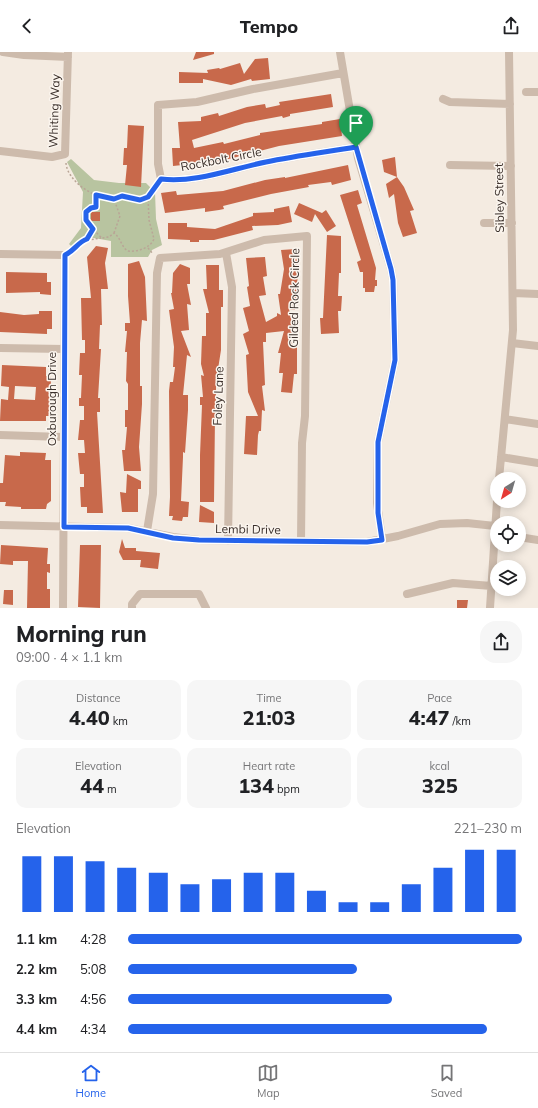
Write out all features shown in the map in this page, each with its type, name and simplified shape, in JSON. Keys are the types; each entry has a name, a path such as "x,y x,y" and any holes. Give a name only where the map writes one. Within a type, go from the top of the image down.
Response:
{"street":[{"path":"3,52 24,55 68,54"},
{"path":"340,52 356,147 393,280 395,360 378,442 378,513 382,540"},
{"name":"Sibley Street","path":"500,472 512,343 513,293 509,52"},
{"name":"Whiting Way","path":"0,151 52,157 65,154 68,54"},
{"path":"161,179 158,164 158,105 204,101 253,89 343,73"},
{"path":"526,92 538,92"},
{"path":"443,99 450,102 510,104"},
{"name":"Rockbolt Circle","path":"161,179 174,180 221,174 264,162 356,147"},
{"path":"450,165 511,166"},
{"path":"484,223 512,223"},
{"name":"Gilded Rock Circle","path":"147,531 154,494 157,273 160,258 226,253 264,240 307,236 305,416 302,444 301,541"},
{"name":"Foley Lane","path":"226,253 232,287 228,541"},
{"path":"0,254 65,255"},
{"name":"Oxburough Drive","path":"62,608 64,527 63,436 65,255"},
{"path":"513,293 538,294"},
{"path":"512,343 538,346"},
{"path":"0,348 64,349"},
{"path":"505,419 538,424"},
{"path":"0,435 63,436"},
{"path":"501,457 538,463"},
{"name":"Lembi Drive","path":"0,525 128,528 186,540 228,541 367,542 382,540 440,524 467,523 490,530"},
{"path":"526,539 538,540"},
{"path":"406,594 453,584 490,586"},
{"path":"132,608 132,604 140,594 199,594 206,608"},
{"path":"490,608 491,596"}],"path":[{"path":"65,154 66,165 76,182 87,191 96,195 114,199 122,196 133,200 148,197"},
{"path":"114,233 121,240 124,249 128,251 148,248 152,244 154,239 149,220 148,197 161,179"},
{"path":"96,195 96,207 91,208 86,212 86,217 93,229 102,238"},
{"path":"65,255 71,252 82,241 87,239 109,237 114,233 120,216 114,199"},
{"path":"87,239 93,229"}],"green space":[{"path":"71,159 94,180 119,183 146,183 155,192 156,219 162,245 152,250 148,257 111,257 111,241 88,237 73,248 69,244 81,228 83,192 67,162"}],"building":[{"path":"196,52 214,52 214,54 193,60"},
{"path":"268,58 270,79 252,81 251,79 231,85 203,79 203,83 179,83 179,72 208,73 207,70 220,69 240,63 244,74 255,59"},
{"path":"331,94 333,107 290,114 290,116 283,118 282,116 245,123 192,140 194,148 223,142 224,144 260,135 260,133 322,124 322,122 340,119 342,136 279,146 221,161 173,166 172,148 180,148 178,122 201,121 201,117 218,113 219,116 247,107 265,104 266,108 280,105 279,102"},
{"path":"128,125 144,126 141,187 125,185 127,165 123,165 124,148 127,148"},
{"path":"395,157 397,177 384,172 382,160"},
{"path":"348,165 351,180 332,185 331,182 308,185 309,187 271,194 223,206 224,209 219,210 205,212 205,208 165,213 161,193 176,191 177,195 223,191 265,180 285,178"},
{"path":"397,177 404,187 414,210 410,211 417,233 403,237 398,223 394,194 389,198 386,184"},
{"path":"358,190 362,203 357,205 376,268 375,280 377,280 377,286 375,286 374,292 365,292 365,288 363,288 363,272 360,272 357,262 361,260 340,195"},
{"path":"299,203 322,213 326,210 336,226 327,232 315,214 312,222 294,214"},
{"path":"289,206 292,222 278,225 252,226 253,230 214,240 199,240 199,242 190,242 190,240 168,239 168,223 187,223 187,227 215,229 253,216 253,213 274,212 274,209"},
{"path":"91,212 100,212 100,221 91,221"},
{"path":"327,235 341,236 341,273 339,273 338,296 342,296 341,311 338,311 339,333 321,334 320,318 323,318"},
{"path":"96,246 108,248 105,263 108,289 101,289 102,325 100,325 99,349 101,349 98,398 100,398 100,412 97,412 103,513 87,513 87,507 81,507 80,487 84,487 84,474 80,474 78,453 85,453 84,440 78,440 80,420 84,420 84,406 79,406 79,398 81,398 82,375 79,375 80,353 85,353 85,340 82,340 81,298 91,298 87,257"},
{"path":"296,249 298,272 295,310 289,309 297,341 297,374 294,374 292,393 281,392 283,373 279,373 281,353 278,353 284,331 266,333 266,342 263,342 265,385 262,386 265,411 262,410 261,431 259,431 258,435 257,455 244,454 246,416 258,416 248,392 246,355 249,354 243,334 249,331 243,308 250,306 247,287 249,286 246,258 265,257 267,276 263,277 266,295 259,296 266,322 277,316 277,313 281,315 278,294 280,294 284,269 281,250"},
{"path":"139,261 145,277 147,321 142,320 140,343 140,386 142,386 142,404 139,447 141,471 124,471 122,450 125,450 127,427 125,427 125,410 128,410 128,384 126,381 127,352 125,352 127,331 125,331 125,323 130,323 128,264"},
{"path":"180,264 190,268 190,284 187,284 191,305 187,304 189,330 181,331 191,357 187,355 183,395 188,395 188,410 185,453 183,452 181,501 189,502 188,517 183,517 182,521 172,520 173,516 169,516 169,391 170,382 173,382 175,367 173,367 174,347 169,310 174,309 171,293 173,273"},
{"path":"206,265 219,265 219,290 223,290 223,307 221,307 221,350 216,382 216,403 218,404 217,417 215,416 214,502 200,502 202,405 200,405 200,397 203,397 201,375 204,376 201,364 202,336 206,336 206,313 209,313 203,289 207,289"},
{"path":"6,272 47,273 47,282 51,282 51,295 40,294 40,292 6,293"},
{"path":"39,311 52,311 52,329 47,329 47,334 0,332 0,312 24,315 39,314"},
{"path":"2,365 46,367 46,376 51,377 50,416 46,416 46,421 0,421 1,399 8,400 9,387 1,386","holes":["15,386 36,387 35,400 14,399"]},
{"path":"20,452 46,453 45,460 51,460 51,501 47,504 46,509 21,509 21,507 5,506 6,502 0,502 0,483 3,483 5,455 20,456"},
{"path":"127,474 141,481 141,489 138,489 138,512 122,512 120,492 126,493"},
{"path":"200,505 214,512 214,523 199,522"},
{"path":"122,539 125,548 136,548 136,551 160,553 158,569 140,567 141,560 123,560 119,552"},
{"path":"1,545 48,548 47,564 50,564 50,573 47,572 47,589 50,589 50,608 27,608 28,561 13,561 13,565 0,564"},
{"path":"80,545 101,545 100,608 78,607"},
{"path":"4,590 13,590 13,605 3,604"},
{"path":"457,600 468,600 467,608 457,608"}],"route":[{"path":"356,147 393,280 394,373 380,427 378,442 377,503 382,540 367,542 186,540 140,529 64,527 63,436 65,255 71,252 77,244 87,239 93,229 86,220 86,212 91,208 96,207 96,195 101,194 114,199 122,196 133,200 140,200 148,197 161,179 174,180 221,174 264,162 356,147"}]}
